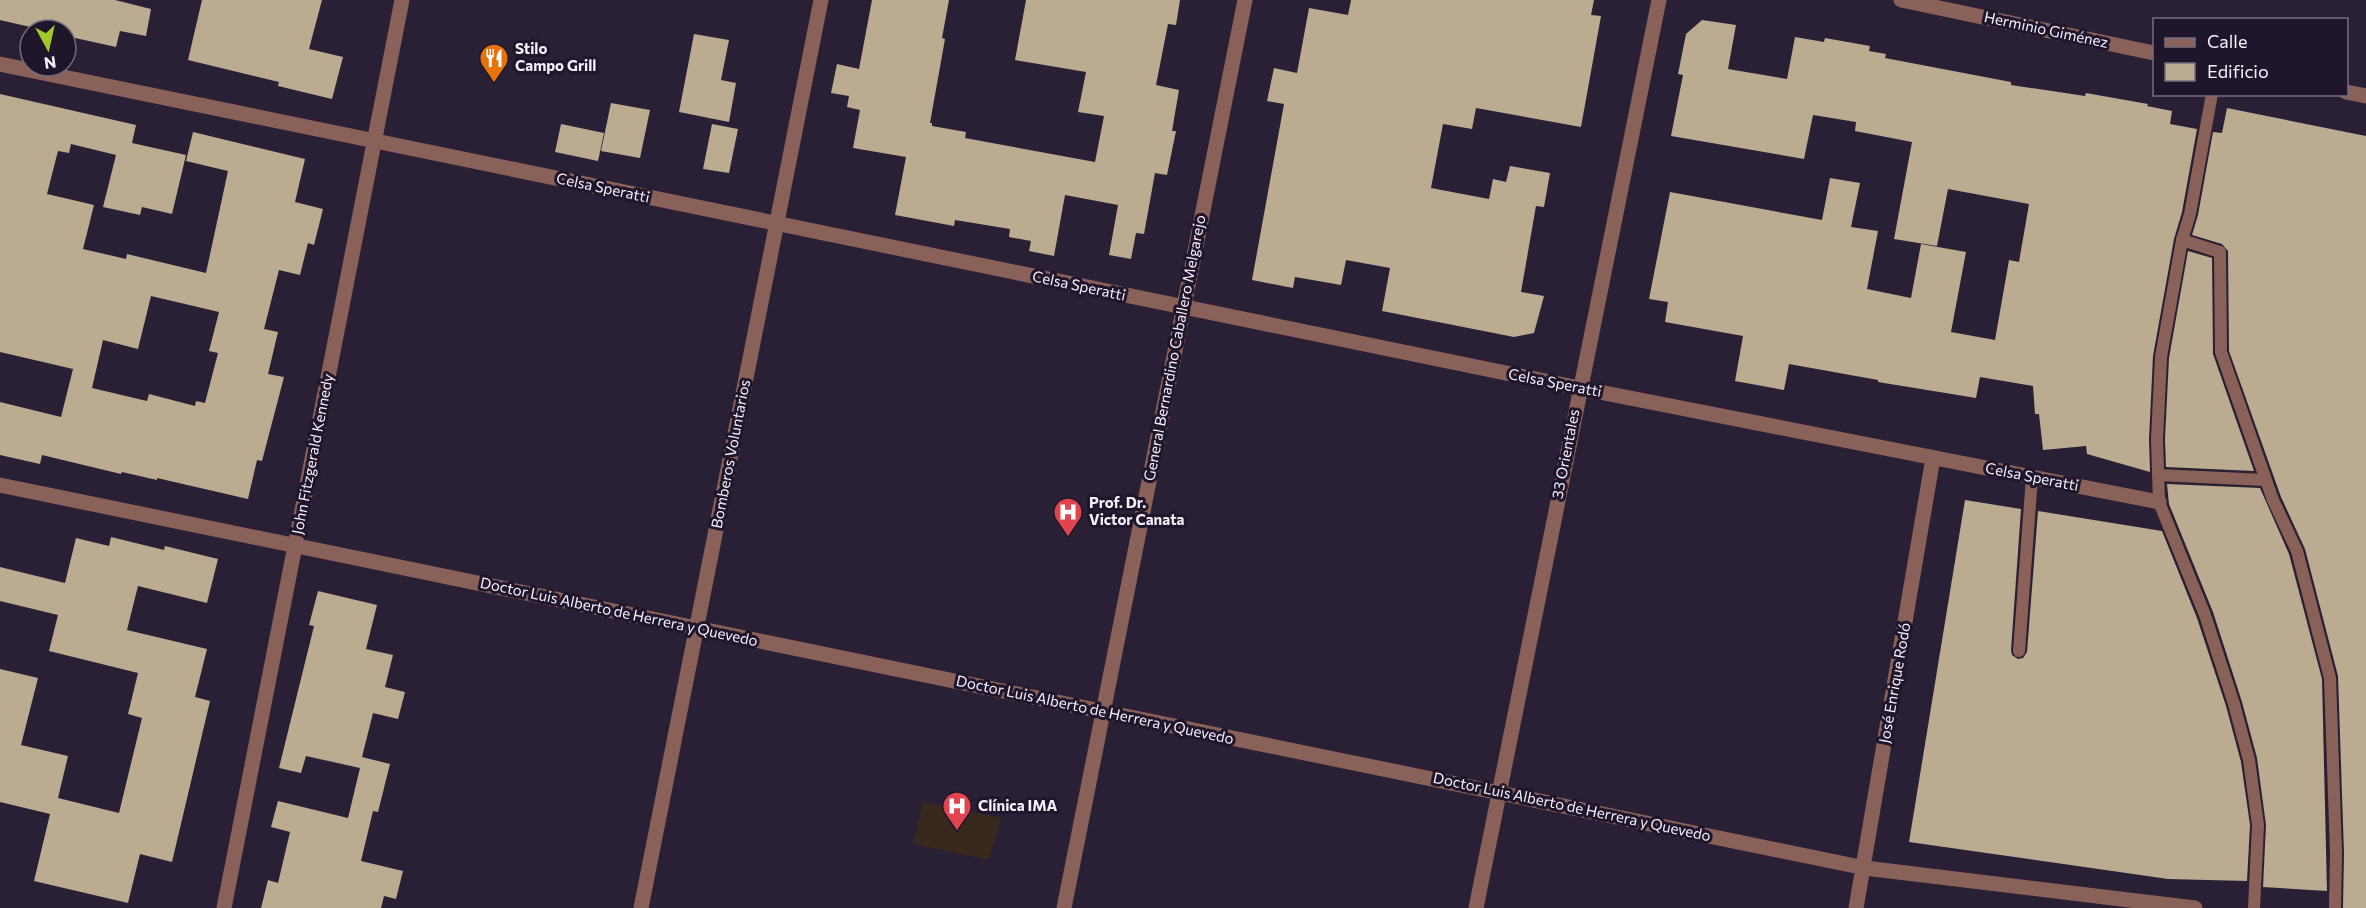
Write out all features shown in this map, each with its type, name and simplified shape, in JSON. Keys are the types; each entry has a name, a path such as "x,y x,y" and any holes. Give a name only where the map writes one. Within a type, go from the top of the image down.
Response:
{"street":[{"name":"John Fitzgerald Kennedy","path":"224,908 402,0"},
{"name":"Bomberos Voluntarios","path":"641,908 821,0"},
{"name":"General Bernardino Caballero Melgarejo","path":"1064,908 1245,0"},
{"name":"33 Orientales","path":"1476,908 1659,0"},
{"name":"Herminio Giménez","path":"1901,0 2153,53"},
{"name":"Celsa Speratti","path":"0,64 1579,388 2158,502"},
{"path":"2348,92 2366,96"},
{"name":"José Enrique Rodó","path":"1856,908 1865,868 1933,458"},
{"name":"Doctor Luis Alberto de Herrera y Quevedo","path":"0,485 1865,868 2195,908"}],"lane":[{"path":"2212,96 2190,214 2181,240 2161,357 2157,439 2158,502 2205,615 2234,704 2249,760 2258,825 2254,908"},
{"path":"2181,240 2220,252 2221,352 2240,399 2265,480 2297,551 2330,678 2336,853 2335,908"},
{"path":"2158,476 2265,480"},
{"path":"2019,651 2032,477"}],"shaded area":[{"name":"Clínica IMA","path":"922,802 1001,818 989,860 914,844"}],"building":[{"path":"0,0 115,0 151,9 146,36 120,31 116,47 78,39 78,18 18,18 18,24 0,20"},
{"path":"202,0 322,0 309,49 343,57 332,99 278,86 279,82 188,60"},
{"path":"872,0 949,0 942,38 945,39 930,123 932,126 966,132 965,138 1095,162 1104,116 1078,112 1086,72 1015,60 1026,0 1180,0 1176,25 1168,24 1156,85 1179,90 1172,131 1176,131 1167,175 1155,173 1144,234 1136,233 1131,259 1109,255 1118,205 1065,195 1054,256 1029,251 1031,241 1009,237 1010,229 955,220 954,226 895,215 906,157 853,148 860,110 847,107 849,96 831,93 837,64 859,69"},
{"path":"1351,0 1594,0 1591,15 1601,16 1581,127 1476,108 1472,129 1443,124 1431,188 1489,199 1493,179 1506,182 1510,166 1550,173 1544,207 1536,206 1521,292 1544,296 1534,333 1514,337 1382,311 1390,268 1346,260 1341,285 1295,277 1293,288 1252,280 1284,104 1267,101 1274,68 1297,73 1309,8 1348,15"},
{"path":"1702,20 1736,25 1728,69 1787,79 1795,37 1824,42 1825,38 1870,46 1869,51 1886,54 1885,58 2011,82 2011,85 2085,96 2086,93 2148,104 2147,106 2172,111 2170,124 2197,129 2153,356 2149,439 2150,472 2087,454 2086,446 2043,450 2039,414 2035,414 2033,386 1980,377 1976,398 1789,364 1784,390 1735,381 1743,336 1665,322 1668,302 1649,299 1670,192 1822,220 1830,178 1860,183 1851,227 1878,231 1867,289 1911,298 1921,244 1966,252 1951,332 1995,340 2009,260 2019,262 2029,204 1948,189 1937,246 1894,239 1912,142 1855,131 1856,122 1813,115 1804,159 1671,136 1683,75 1678,74 1686,34"},
{"path":"694,34 729,40 721,80 736,83 729,122 679,112"},
{"path":"0,94 136,125 132,143 186,155 172,214 142,207 140,215 103,207 116,155 71,144 69,153 58,151 47,194 94,205 83,249 126,259 127,254 206,273 228,171 186,161 193,132 305,159 295,202 323,209 314,245 308,243 300,275 279,270 264,329 278,332 268,374 284,377 262,461 257,460 248,499 157,478 157,480 122,472 121,474 42,455 40,464 0,455 0,402 61,417 73,369 0,352","holes":["151,296 219,312 209,351 218,353 205,403 196,401 195,406 149,394 147,401 92,388 103,340 138,349"]},
{"path":"611,103 650,110 640,158 601,151"},
{"path":"2227,108 2366,136 2366,908 2343,908 2344,853 2338,676 2305,549 2281,497 2229,351 2228,251 2222,244 2192,235 2198,215 2213,132 2222,133"},
{"path":"561,124 604,133 598,161 555,152"},
{"path":"712,124 738,129 729,173 703,169"},
{"path":"2188,251 2212,258 2213,354 2254,471 2166,467 2169,358"},
{"path":"2167,484 2260,488 2289,554 2322,679 2327,891 2263,887 2266,825 2257,758 2213,612 2169,504"},
{"path":"1965,500 2021,509 2011,650 2012,655 2018,659 2023,658 2027,652 2038,511 2162,531 2197,618 2226,706 2241,762 2250,825 2247,881 2168,879 1909,842"},
{"path":"111,537 164,550 165,546 218,559 207,603 138,586 127,630 207,649 195,697 210,701 172,862 140,854 128,903 34,881 50,814 0,802 0,669 38,678 21,745 68,756 58,798 119,813 142,718 128,714 138,673 49,651 58,615 0,601 0,567 65,583 76,538 109,546"},
{"path":"318,591 377,605 366,649 393,655 385,687 405,692 398,719 373,713 362,757 390,764 378,812 373,811 361,861 403,871 396,899 384,896 381,908 261,908 268,880 278,883 290,832 271,827 278,801 348,818 360,768 306,756 301,773 279,768 314,626 309,625"}],"place":[{"name":"Stilo Campo Grill","path":"494,84"},
{"name":"Prof. Dr. Victor Canata","path":"1068,538"},
{"name":"Clínica IMA","path":"957,832"}]}
